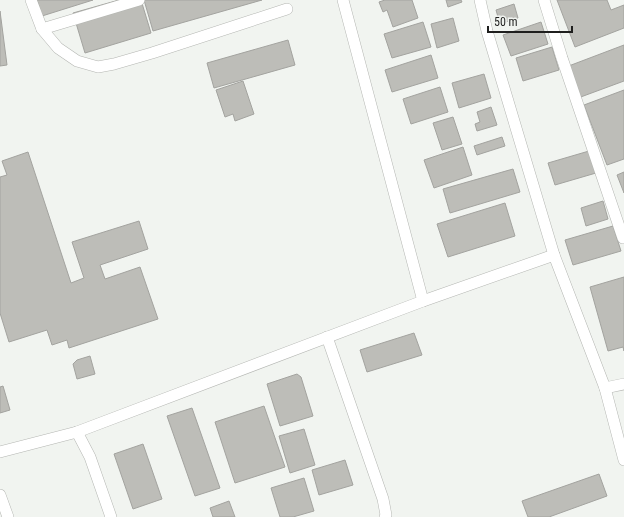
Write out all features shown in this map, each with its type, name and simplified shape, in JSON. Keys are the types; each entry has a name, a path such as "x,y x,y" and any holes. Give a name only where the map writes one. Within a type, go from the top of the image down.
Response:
{"street":[{"path":"31,0 42,29 58,48 77,61 98,67 152,53 287,9"},
{"path":"42,29 139,0"},
{"path":"343,0 423,301"},
{"path":"480,0 487,31 554,255 605,388 624,460"},
{"path":"544,0 623,238"},
{"path":"0,452 77,432 423,301 554,255"},
{"path":"327,338 383,499 386,515 385,517"},
{"path":"605,388 624,384"},
{"path":"77,432 90,457 111,517"},
{"path":"0,495 8,517"}],"building":[{"path":"37,0 93,0 42,16"},
{"path":"119,0 141,0 151,33 85,53 73,13"},
{"path":"144,0 262,0 153,31"},
{"path":"385,0 412,0 418,18 393,27 387,10 383,12 379,2"},
{"path":"446,0 461,0 462,2 448,7"},
{"path":"557,0 607,0 611,10 624,5 624,28 575,47"},
{"path":"514,4 518,18 500,24 496,10"},
{"path":"0,11 7,65 0,66"},
{"path":"453,18 459,41 437,48 431,24"},
{"path":"423,22 431,47 392,58 384,34"},
{"path":"541,22 548,44 511,56 503,35"},
{"path":"288,40 295,65 214,88 207,63"},
{"path":"624,45 624,81 578,98 566,67"},
{"path":"552,47 559,70 523,81 516,58"},
{"path":"431,55 438,78 392,92 385,70"},
{"path":"484,74 491,98 459,108 452,83"},
{"path":"243,81 254,114 235,121 233,114 225,117 216,90"},
{"path":"440,87 448,112 411,124 403,99"},
{"path":"624,90 624,159 607,165 584,105"},
{"path":"491,107 497,125 477,131 475,124 480,122 477,112"},
{"path":"453,117 462,144 442,150 433,123"},
{"path":"502,137 505,146 477,155 474,146"},
{"path":"463,147 472,175 434,188 424,160"},
{"path":"589,151 596,173 555,185 548,163"},
{"path":"28,152 71,283 84,278 72,242 139,221 148,249 100,265 105,279 140,267 158,319 69,348 67,340 52,345 47,330 9,342 0,313 0,177 7,175 2,161"},
{"path":"513,169 520,192 450,213 443,189"},
{"path":"624,172 624,193 617,175"},
{"path":"603,201 608,219 586,226 581,208"},
{"path":"505,203 515,236 448,257 437,224"},
{"path":"613,226 621,251 573,265 565,240"},
{"path":"624,277 624,351 623,347 608,351 590,287"},
{"path":"414,333 422,355 367,372 360,350"},
{"path":"90,356 95,374 77,379 73,364 77,360"},
{"path":"297,374 301,377 313,416 280,426 267,384"},
{"path":"3,386 10,410 0,413 0,387"},
{"path":"264,406 285,467 235,483 215,422"},
{"path":"192,408 220,488 195,496 167,416"},
{"path":"304,429 315,465 290,473 279,436"},
{"path":"143,444 162,499 133,509 114,454"},
{"path":"345,460 353,485 319,495 312,470"},
{"path":"599,474 607,496 549,517 528,517 522,501"},
{"path":"304,478 314,511 293,517 280,517 271,488"},
{"path":"229,501 235,517 213,517 210,508"}]}
